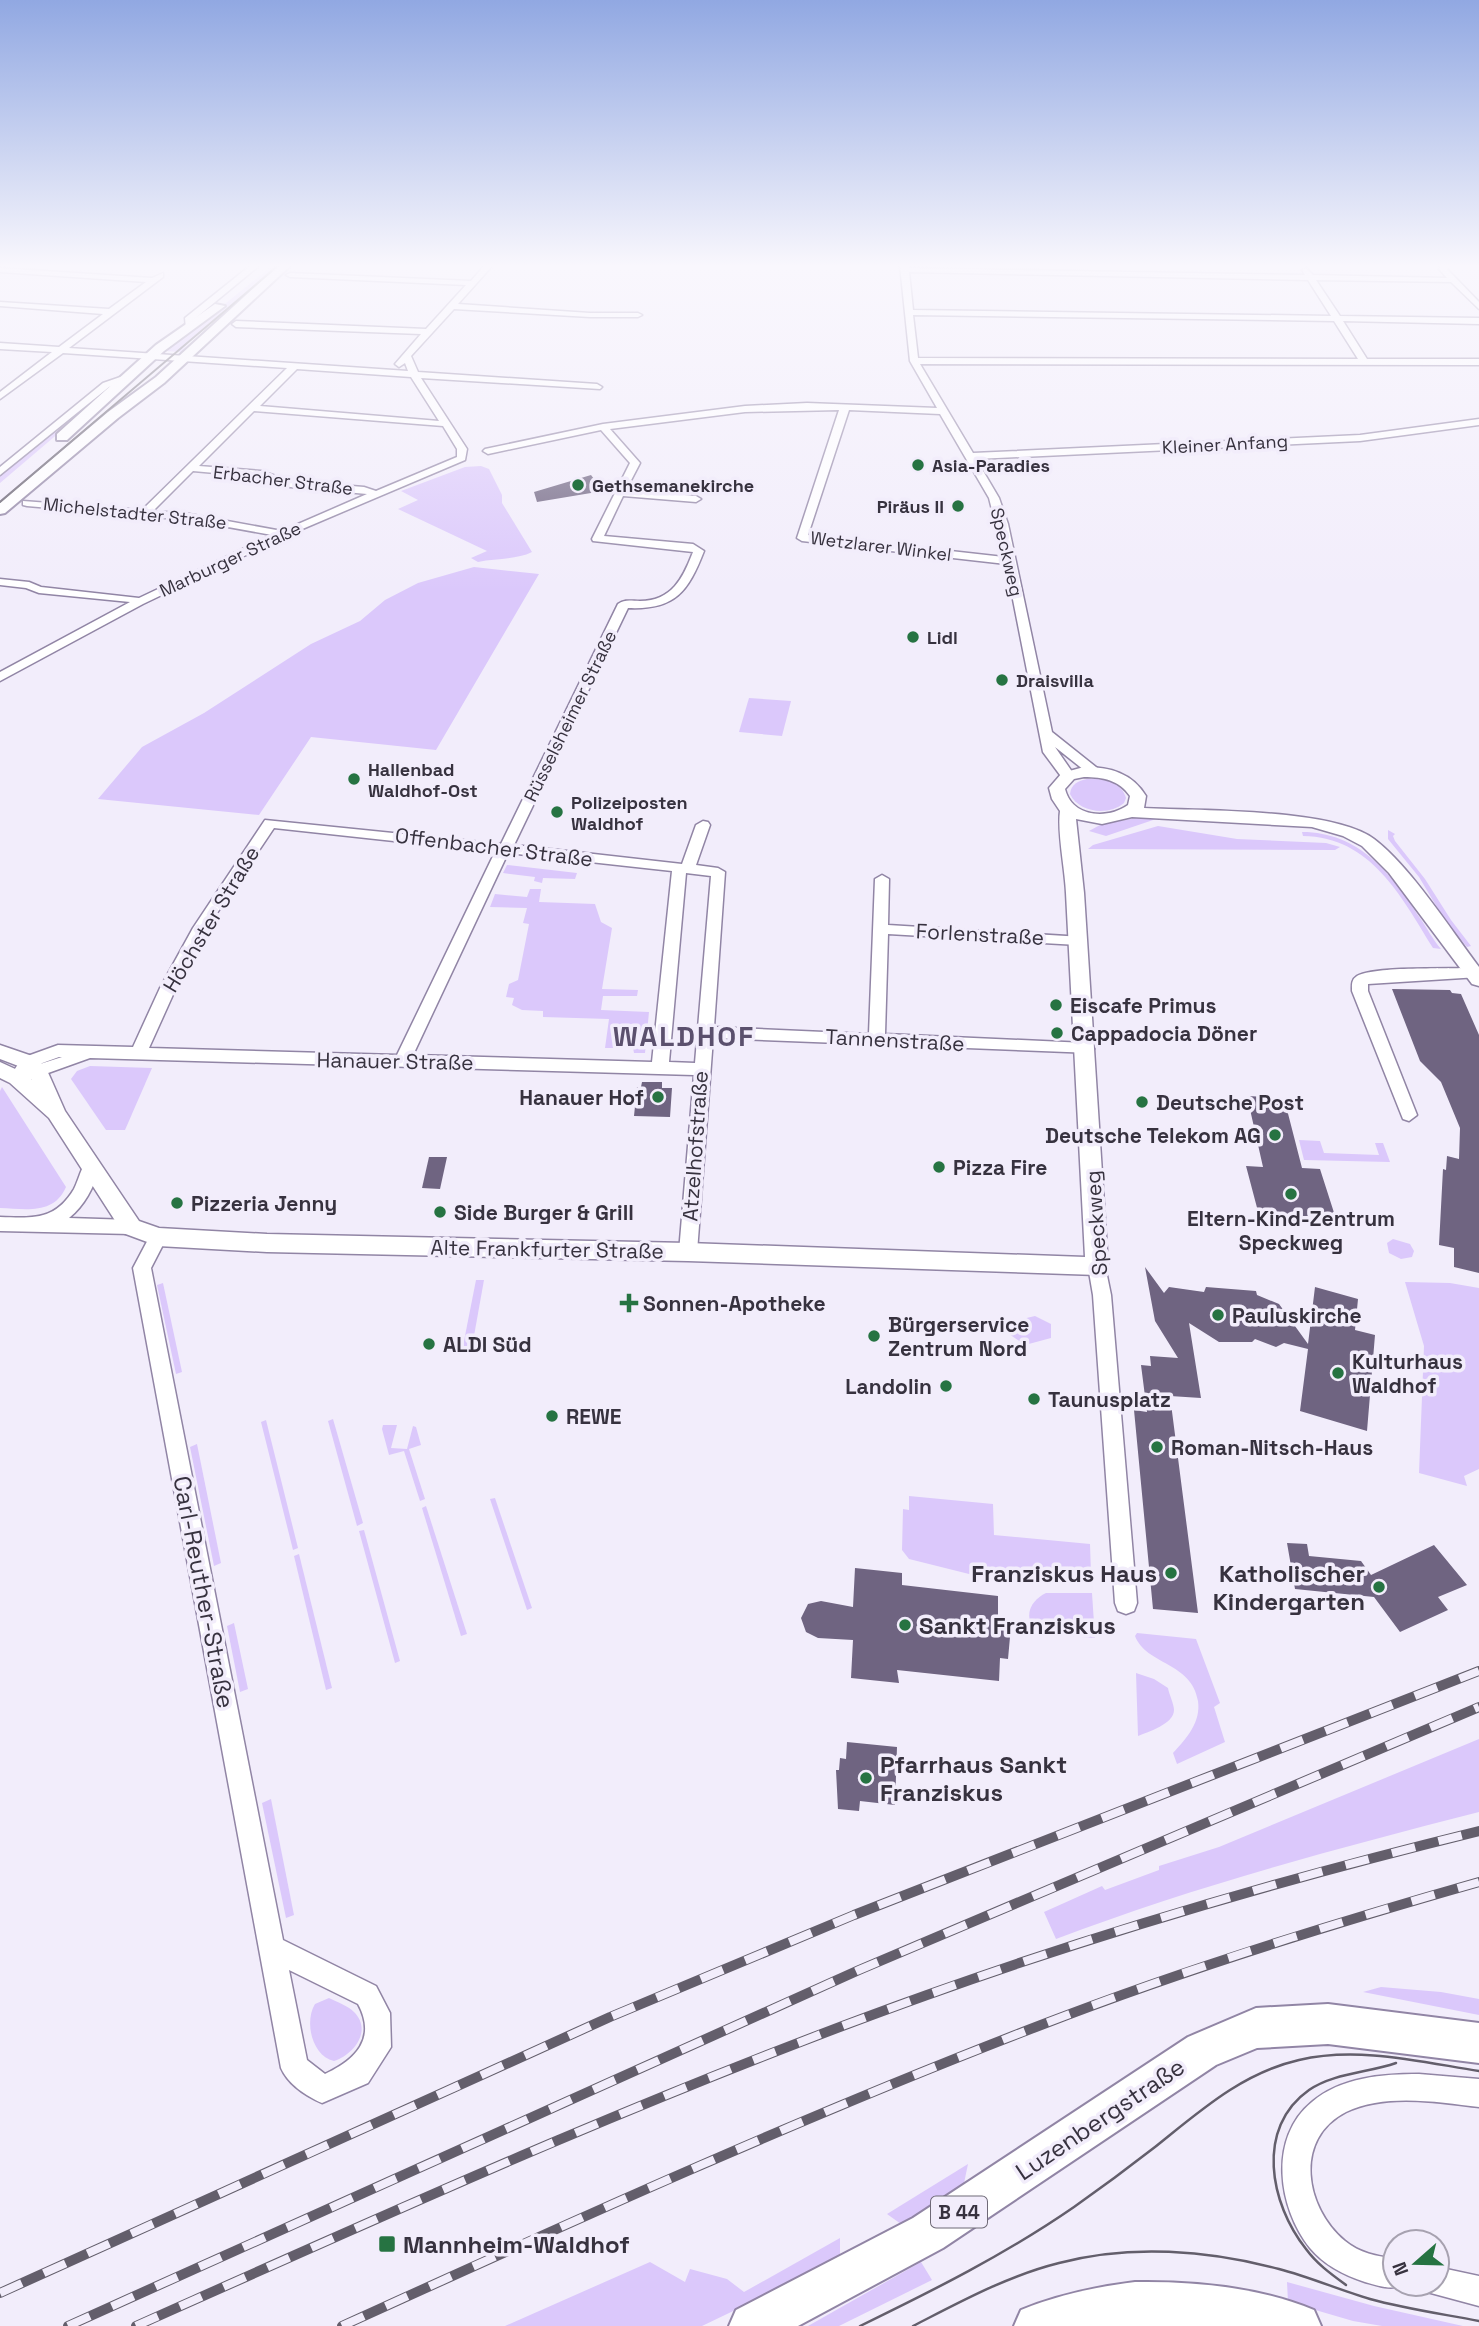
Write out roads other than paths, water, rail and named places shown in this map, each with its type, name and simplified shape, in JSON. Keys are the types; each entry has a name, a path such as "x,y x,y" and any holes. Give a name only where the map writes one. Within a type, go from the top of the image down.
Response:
{"main road":[{"path":"0,489 134,374"},
{"path":"0,510 88,435 167,374"},
{"name":"Luzenbergstraße","path":"752,2326 928,2233 1202,2051 1256,2028 1328,2024 1479,2043"},
{"path":"1037,2326 1072,2313 1157,2302 1203,2304 1298,2326"}],"street":[{"path":"1,394 29,374"},
{"path":"145,513 287,374"},
{"path":"404,374 597,387"},
{"path":"414,374 446,423"},
{"name":"Speckweg","path":"921,374 999,509 1050,752 1068,776 1057,788 1061,802 1069,809 1066,826 1071,843 1086,1049 1097,1266 1102,1295 1126,1603"},
{"path":"0,472 106,385 132,376"},
{"path":"488,451 603,427 772,407 941,411"},
{"name":"Wetzlarer Winkel","path":"845,407 802,538 1011,561"},
{"path":"253,408 316,412 332,417 446,423"},
{"name":"Kleiner Anfang","path":"969,456 1360,438 1479,422"},
{"name":"Marburger Straße","path":"0,677 139,602 283,534 453,464 462,458 464,453 446,423"},
{"name":"Rüsselsheimer Straße","path":"402,1062 465,926 624,604 649,607 663,603 681,589 699,551 693,547 597,539 635,463 603,427"},
{"name":"Erbacher Straße","path":"190,468 261,474 289,484 364,490 376,494"},
{"path":"621,493 696,499"},
{"name":"Michelstadter Straße","path":"27,503 229,522 283,534"},
{"path":"0,582 29,585 39,590 131,598 139,602"},
{"path":"1046,733 1094,771 1118,777 1135,789 1135,804"},
{"path":"1068,776 1094,771"},
{"path":"1069,809 1096,818 1115,818 1135,804 1213,818 1312,822 1357,836 1377,850 1395,869 1476,976"},
{"path":"1071,843 1096,818"},
{"name":"Offenbacher Straße","path":"270,823 718,872"},
{"name":"Höchster Straße","path":"138,1054 168,988 200,928 270,823"},
{"name":"Atzelhofstraße","path":"660,1068 683,869 703,825"},
{"name":"Atzelhofstraße","path":"688,1252 718,872"},
{"path":"877,1039 883,878"},
{"name":"Forlenstraße","path":"881,929 1078,940"},
{"path":"1409,1115 1360,991 1360,981 1371,977 1476,976"},
{"name":"Tannenstraße","path":"704,1032 1086,1049"},
{"path":"0,1052 21,1070 56,1113 131,1227"},
{"name":"Hanauer Straße","path":"21,1070 89,1053 701,1069"},
{"path":"43,1225 73,1206 83,1192 91,1168"},
{"name":"Alte Frankfurter Straße","path":"0,1224 131,1227 158,1237 267,1243 688,1252 1097,1266"},
{"name":"Carl-Reuther-Straße","path":"158,1237 142,1268 295,2068 322,2089 358,2073 377,2047 377,2012 367,1995 274,1949"},
{"path":"1381,2271 1354,2264 1336,2252 1315,2230 1303,2208 1297,2187 1296,2166 1307,2128 1323,2111 1364,2094 1418,2088 1479,2093"},
{"path":"1451,2285 1479,2291"}],"tram line":[{"path":"0,502 151,374"},
{"path":"860,2326 969,2271 1048,2224 1125,2170 1222,2095 1278,2066 1321,2056 1367,2055 1479,2071"},
{"path":"1346,2285 1315,2259 1294,2231 1277,2189 1275,2145 1281,2125 1292,2106 1309,2090 1329,2080 1396,2063"},
{"path":"913,2326 984,2290 1040,2268 1086,2257 1141,2252 1225,2257 1291,2272 1384,2303 1479,2321"}],"railway":[{"path":"0,2293 610,2017 854,1915 1479,1671"},
{"path":"68,2326 859,1970 1479,1707"},
{"path":"136,2326 528,2153 826,2032 995,1971 1132,1927 1270,1886 1479,1831"},
{"path":"342,2326 777,2133 1041,2025 1258,1948 1479,1882"}],"place":[{"name":"Asia-Paradies","path":"918,465"},
{"name":"Gethsemanekirche","path":"578,485"},
{"name":"Piräus II","path":"958,506"},
{"name":"Lidl","path":"913,637"},
{"name":"Draisvilla","path":"1002,680"},
{"name":"Hallenbad Waldhof-Ost","path":"354,779"},
{"name":"Polizeiposten Waldhof","path":"557,812"},
{"name":"Eiscafe Primus","path":"1056,1005"},
{"name":"Cappadocia Döner","path":"1057,1033"},
{"name":"Hanauer Hof","path":"658,1097"},
{"name":"Deutsche Post","path":"1142,1102"},
{"name":"Deutsche Telekom AG","path":"1275,1135"},
{"name":"Pizza Fire","path":"939,1167"},
{"name":"Eltern-Kind-Zentrum Speckweg","path":"1291,1194"},
{"name":"Pizzeria Jenny","path":"177,1203"},
{"name":"Side Burger & Grill","path":"440,1212"},
{"name":"Sonnen-Apotheke","path":"629,1303"},
{"name":"Pauluskirche","path":"1218,1315"},
{"name":"Bürgerservice Zentrum Nord","path":"874,1336"},
{"name":"ALDI Süd","path":"429,1344"},
{"name":"Kulturhaus Waldhof","path":"1338,1373"},
{"name":"Landolin","path":"946,1386"},
{"name":"Taunusplatz","path":"1034,1399"},
{"name":"REWE","path":"552,1416"},
{"name":"Roman-Nitsch-Haus","path":"1157,1447"},
{"name":"Franziskus Haus","path":"1171,1573"},
{"name":"Katholischer Kindergarten","path":"1379,1587"},
{"name":"Sankt Franziskus","path":"905,1625"},
{"name":"Pfarrhaus Sankt Franziskus","path":"866,1778"},
{"name":"Mannheim-Waldhof","path":"387,2244"}],"district":[{"name":"WALDHOF","path":"684,1036"}]}
